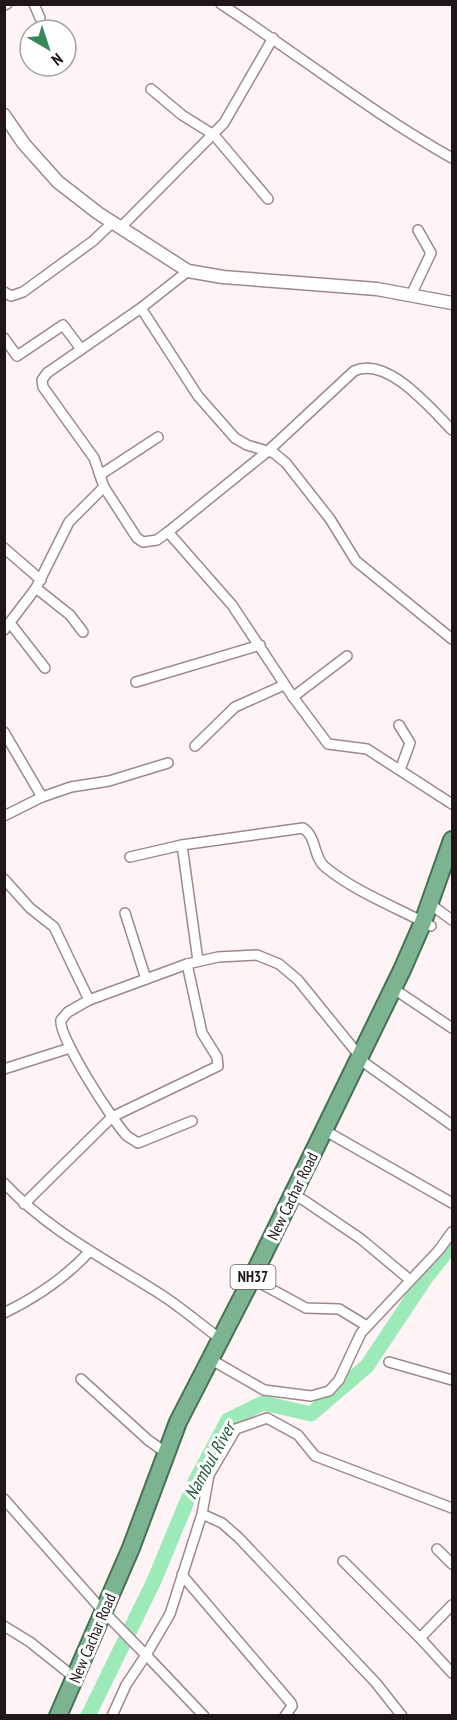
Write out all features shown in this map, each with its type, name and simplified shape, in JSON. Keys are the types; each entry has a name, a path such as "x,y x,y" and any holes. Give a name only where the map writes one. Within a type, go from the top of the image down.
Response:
{"highway":[{"name":"New Cachar Road","path":"434,907 453,840"},
{"name":"New Cachar Road","path":"362,1060 400,993 453,866"},
{"name":"New Cachar Road","path":"67,1716 107,1615 165,1452 288,1215 427,924"},
{"name":"New Cachar Road","path":"58,1716 139,1550 183,1430 218,1363 223,1341 260,1283 288,1215 302,1199 329,1132"}],"street":[{"path":"34,4 40,18"},
{"path":"221,4 273,38 387,120 453,158"},
{"path":"4,292 11,296 23,292 117,225 214,135 231,113 273,38"},
{"path":"151,89 182,115 214,135 268,198"},
{"path":"4,115 24,144 58,182 117,225 188,271 223,277 377,289 453,303"},
{"path":"411,295 431,253 418,230"},
{"path":"188,271 141,308 47,373 42,380 43,387 94,458 104,487 139,540 149,543 168,532 268,451 354,371 363,367 377,368 392,375 453,430"},
{"path":"141,308 204,403 241,442 268,451 286,463 330,519 356,561 453,639"},
{"path":"4,338 17,356 63,325 81,350"},
{"path":"100,475 158,437"},
{"path":"45,668 7,627 39,584 65,528 104,487"},
{"path":"168,532 207,573 260,645 284,685 328,744 367,749 453,804"},
{"path":"4,548 70,615 83,632"},
{"path":"136,682 260,645"},
{"path":"293,697 347,656"},
{"path":"195,746 235,707 284,685"},
{"path":"399,725 410,743 400,770"},
{"path":"4,732 42,797"},
{"path":"4,816 42,797 71,787 110,781 168,763"},
{"path":"130,857 182,846 303,828 308,831 323,866 369,896 427,924"},
{"path":"182,846 198,961"},
{"path":"4,879 30,908 54,927 89,1000"},
{"path":"434,907 453,920"},
{"path":"125,913 146,979"},
{"path":"192,1121 138,1143 127,1136 112,1117 70,1048 60,1028 61,1020 68,1012 89,1000 187,964 218,957 257,956 279,964 298,980 362,1060 453,1125"},
{"path":"24,1204 112,1117 218,1066 217,1057 202,1033 187,964"},
{"path":"400,993 453,1028"},
{"path":"4,1069 70,1048"},
{"path":"329,1132 453,1203"},
{"path":"4,1183 24,1204 89,1252 158,1292 223,1341"},
{"path":"302,1199 360,1239 410,1280"},
{"path":"218,1363 264,1390 318,1396 336,1385 355,1342 367,1326 453,1232"},
{"path":"4,1313 31,1300 68,1274 89,1252"},
{"path":"260,1283 306,1308 339,1309 367,1326"},
{"path":"389,1362 453,1380"},
{"path":"81,1379 148,1440 165,1452"},
{"path":"114,1715 126,1685 170,1614 202,1514 209,1475 236,1428 267,1418 298,1435 315,1456 453,1508"},
{"path":"4,1499 107,1615 204,1716"},
{"path":"202,1514 222,1523 239,1538 376,1683 402,1716"},
{"path":"437,1549 453,1564"},
{"path":"343,1561 453,1673"},
{"path":"182,1575 291,1703 292,1706 285,1716"},
{"path":"420,1638 453,1605"},
{"path":"4,1626 30,1642 75,1678"}],"waterway":[{"name":"Nambul River","path":"88,1716 154,1581 195,1482 228,1420 263,1403 311,1414 367,1366 427,1276 452,1245"}]}
